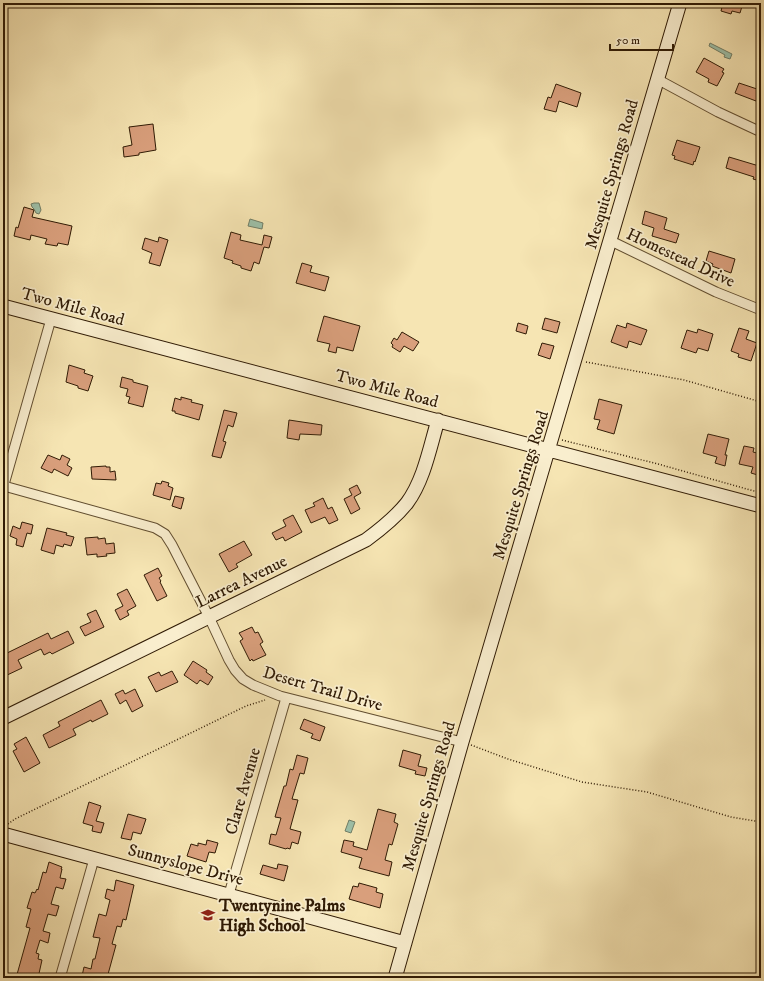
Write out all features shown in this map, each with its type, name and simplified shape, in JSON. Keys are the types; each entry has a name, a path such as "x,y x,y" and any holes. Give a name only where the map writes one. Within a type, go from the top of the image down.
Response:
{"street":[{"name":"Mesquite Springs Road","path":"395,978 462,742 553,438 680,3"},
{"path":"657,80 718,112 761,132"},
{"name":"Homestead Drive","path":"611,241 680,275 761,310"},
{"name":"Two Mile Road","path":"3,306 761,506"},
{"path":"3,487 51,319"},
{"name":"Larrea Avenue","path":"3,718 366,540 383,528 408,502 424,468 438,420"},
{"name":"Desert Trail Drive","path":"3,487 155,528 165,534 172,544 229,660 243,679 253,685 283,697 462,742"},
{"name":"Clare Avenue","path":"229,894 283,697"},
{"name":"Sunnyslope Drive","path":"3,834 406,942"},
{"path":"60,978 94,859"}],"path":[{"path":"576,359 594,364 684,380 761,402"},
{"path":"553,438 658,464 761,493"},
{"path":"3,828 15,819 246,706 283,697"},
{"path":"462,742 508,759 582,782 647,792 731,817 761,822"}],"shaded area":[{"path":"710,43 732,54 730,59 724,57 725,55 709,46"},
{"path":"39,203 41,210 39,214 36,213 32,207 31,204"},
{"path":"250,219 263,223 262,229 248,226"},
{"path":"349,820 355,822 351,833 345,831"}],"building":[{"path":"723,3 743,3 740,13 732,11 731,14 721,11"},
{"path":"704,58 724,69 722,72 724,73 717,86 708,82 709,79 696,72"},
{"path":"739,83 760,90 756,101 735,93"},
{"path":"556,84 581,93 577,107 559,101 556,112 544,109 548,97 551,98"},
{"path":"153,124 156,150 139,153 139,155 124,157 123,147 132,145 129,127"},
{"path":"677,140 700,147 693,165 674,159 675,156 672,155"},
{"path":"729,157 759,166 758,170 761,171 761,181 753,179 754,177 726,168"},
{"path":"24,207 34,210 32,217 72,226 68,245 58,243 57,246 45,244 47,239 31,235 30,240 14,236"},
{"path":"645,211 667,218 664,229 679,234 676,243 652,236 654,228 642,224"},
{"path":"231,232 241,235 240,240 262,245 264,235 272,237 269,248 264,247 259,264 254,262 251,271 241,268 241,266 232,263 233,261 224,258"},
{"path":"159,237 168,240 160,266 149,263 152,253 142,249 145,238 158,242"},
{"path":"709,251 735,259 731,273 712,266 713,264 706,261"},
{"path":"302,263 312,266 310,272 329,277 325,291 296,283"},
{"path":"324,316 360,326 353,351 337,347 336,353 328,351 330,344 317,341"},
{"path":"545,318 560,322 557,333 542,329"},
{"path":"518,323 528,326 526,334 516,331"},
{"path":"627,323 647,330 641,345 629,341 627,348 611,342 617,325 626,328"},
{"path":"739,328 749,331 746,339 757,343 751,361 738,357 739,354 731,351"},
{"path":"698,329 713,334 708,351 698,348 696,353 681,348 687,330 697,333"},
{"path":"402,332 419,342 413,351 404,346 400,352 392,347 393,345 391,343 394,338 397,340"},
{"path":"542,343 554,346 550,359 538,355"},
{"path":"69,365 85,370 84,373 93,376 88,391 66,382"},
{"path":"122,377 148,386 143,407 128,403 130,397 126,396 128,389 120,387"},
{"path":"181,397 192,400 191,402 203,405 199,420 172,411 175,398 181,400"},
{"path":"599,399 622,405 614,434 597,429 600,420 594,419"},
{"path":"224,410 237,413 233,427 228,425 223,441 226,442 221,458 212,456"},
{"path":"289,420 322,425 321,435 300,434 299,440 287,438"},
{"path":"708,434 729,439 725,455 727,455 725,466 715,463 717,457 703,453"},
{"path":"744,446 754,448 753,452 761,454 761,476 751,473 753,467 739,464"},
{"path":"48,455 60,460 62,455 70,459 67,465 72,468 68,476 54,469 52,473 41,468"},
{"path":"91,467 110,467 110,472 115,471 116,480 92,479"},
{"path":"162,481 169,483 168,486 173,488 170,500 153,495 156,483 161,484"},
{"path":"357,485 361,493 354,497 360,509 351,514 344,499 352,495 349,489"},
{"path":"175,496 184,498 181,509 172,506"},
{"path":"323,498 328,509 332,507 338,520 329,524 325,517 311,523 305,510 315,506 313,503"},
{"path":"293,515 302,532 285,541 283,537 276,540 272,533 286,526 283,520"},
{"path":"22,522 33,525 31,534 27,533 23,547 16,545 17,539 10,536 13,526 20,529"},
{"path":"47,528 67,533 66,535 74,537 71,546 64,544 63,547 56,545 54,554 41,550"},
{"path":"98,537 98,539 105,538 106,544 114,543 115,553 97,557 97,554 87,555 85,538"},
{"path":"244,541 252,555 236,564 238,567 229,572 219,554"},
{"path":"158,568 162,576 159,578 161,581 160,582 167,596 157,601 144,575"},
{"path":"127,589 136,606 127,611 129,615 120,620 115,610 123,606 117,594"},
{"path":"96,610 104,627 85,636 80,627 91,622 87,614"},
{"path":"252,627 255,633 258,632 263,642 260,644 266,655 250,661 240,641 243,639 239,633"},
{"path":"68,631 74,643 52,654 50,652 44,655 41,649 18,660 22,668 3,677 3,655 48,633 51,639"},
{"path":"193,661 207,670 206,672 213,677 208,685 200,680 197,684 184,675"},
{"path":"172,671 178,682 156,692 148,677 159,672 161,676"},
{"path":"135,689 143,706 132,712 126,700 120,704 115,694 123,690 125,694"},
{"path":"101,700 108,714 73,729 76,735 49,748 43,735 60,726 58,722"},
{"path":"304,719 325,727 320,741 311,738 313,734 300,729"},
{"path":"26,737 40,763 24,772 13,751 17,749 14,744"},
{"path":"403,750 421,755 418,766 427,768 425,776 415,774 416,771 399,766"},
{"path":"297,755 308,758 304,774 300,773 292,799 298,800 290,829 301,832 298,844 292,842 290,849 286,849 269,844 271,834 276,835 281,818 275,817 284,786 286,786 290,769 293,770"},
{"path":"89,802 101,806 96,821 104,823 101,833 92,831 93,826 83,823"},
{"path":"378,809 396,814 394,822 398,824 392,845 389,844 385,860 392,862 389,876 359,868 362,858 341,852 344,840 354,842 353,846 367,850"},
{"path":"128,814 146,819 141,834 133,832 131,840 121,838"},
{"path":"207,840 218,843 215,853 209,852 206,862 187,856 191,844 198,846 198,843 206,845"},
{"path":"49,862 62,867 60,878 66,879 63,889 56,887 51,904 59,906 56,916 48,914 43,931 50,933 48,943 40,940 36,953 39,954 38,959 42,960 38,978 16,978 30,928 26,927 31,909 27,908 32,892 35,893 37,889 38,890 43,872 46,873"},
{"path":"278,864 288,866 284,881 260,874 263,865 277,869"},
{"path":"116,880 134,885 126,920 123,919 121,927 117,926 112,944 116,945 107,978 92,975 91,978 82,976 84,967 91,969 93,959 95,959 100,938 93,937 99,914 106,916 110,900 105,898 107,889 114,891"},
{"path":"359,883 377,888 376,892 383,894 380,908 349,899 353,886 358,887"}],"place":[{"name":"Twentynine Palms High School","path":"208,915"}]}
